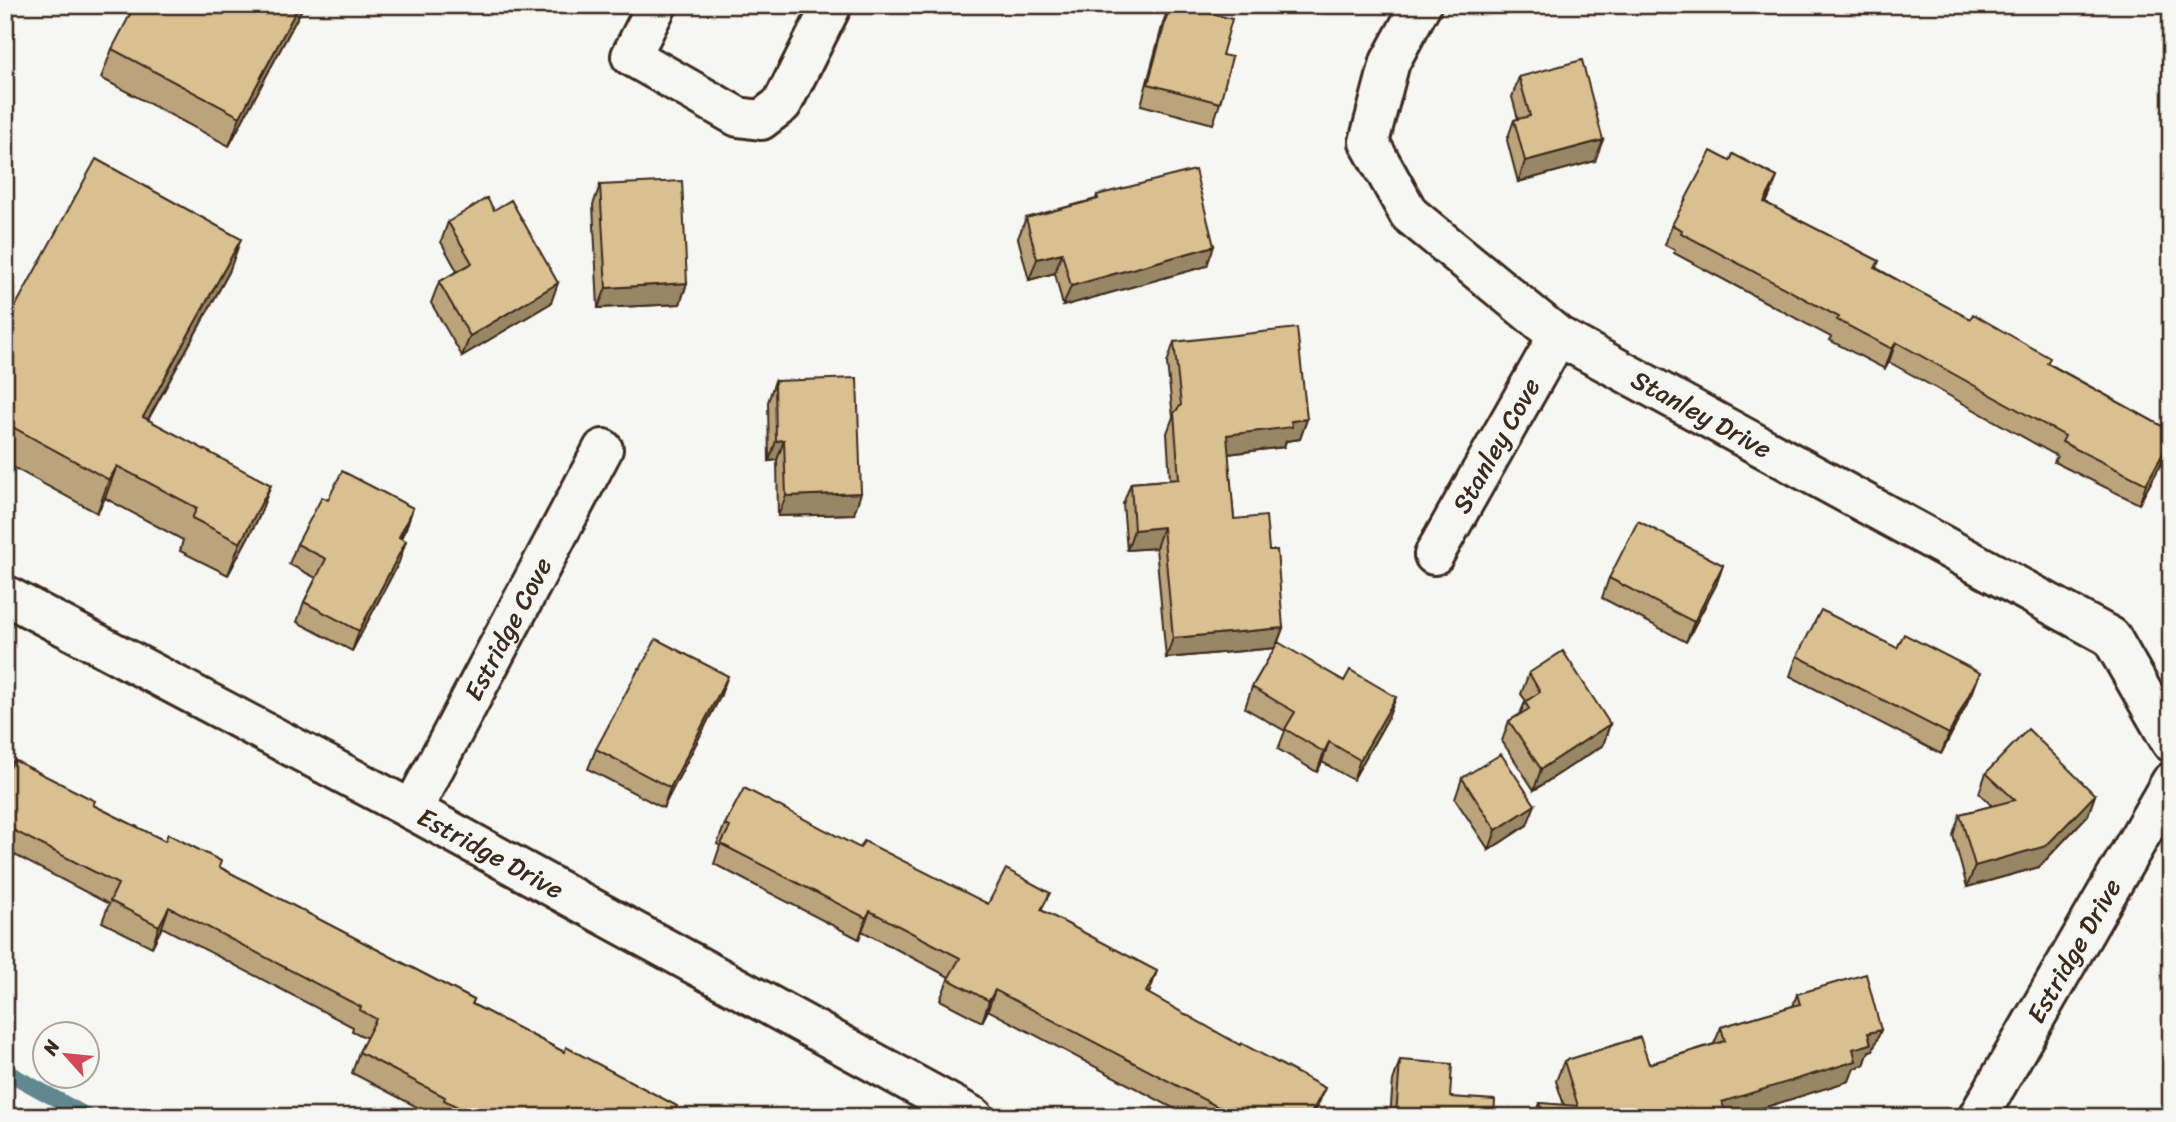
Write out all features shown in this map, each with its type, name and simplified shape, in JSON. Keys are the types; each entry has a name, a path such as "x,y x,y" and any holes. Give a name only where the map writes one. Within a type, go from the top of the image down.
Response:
{"street":[{"path":"657,5 631,56 738,117 761,120 782,104 832,5"},
{"name":"Stanley Drive","path":"1421,5 1390,62 1368,142 1409,214 1558,337 2111,636 2171,742"},
{"name":"Stanley Cove","path":"1434,555 1558,337"},
{"name":"Estridge Cove","path":"412,810 603,449"},
{"name":"Estridge Drive","path":"5,596 412,810 974,1117"},
{"name":"Estridge Drive","path":"1978,1117 2171,782"}],"building":[{"path":"135,5 299,5 240,117 112,49"},
{"path":"1170,5 1180,5 1232,19 1222,55 1232,57 1220,103 1148,84"},
{"path":"1582,60 1603,140 1525,161 1514,120 1530,116 1519,77"},
{"path":"1711,151 1730,161 1733,154 1777,177 1764,202 1879,261 1875,268 1970,319 1973,314 2050,358 2047,363 2171,431 2171,439 2146,484 2062,442 2065,436 1896,342 1892,349 1837,320 1839,317 1681,233 1682,230 1672,225"},
{"path":"96,159 241,239 143,417 271,485 240,543 192,518 197,508 117,466 109,480 5,423 5,316 9,318"},
{"path":"1195,170 1214,246 1071,286 1062,253 1037,259 1026,218 1098,199 1097,195"},
{"path":"682,181 687,283 606,288 600,185"},
{"path":"487,198 494,210 511,200 558,283 470,336 439,282 472,263 448,222"},
{"path":"1297,328 1307,419 1291,421 1292,427 1227,435 1234,519 1266,516 1269,550 1277,550 1283,628 1173,638 1163,527 1134,530 1131,483 1179,479 1174,413 1181,405 1174,342"},
{"path":"857,378 861,493 786,496 784,440 776,441 775,381"},
{"path":"342,471 413,508 399,537 406,541 359,631 304,602 326,559 297,544 322,497 328,500"},
{"path":"1638,521 1723,565 1694,622 1609,578"},
{"path":"1821,610 1897,648 1904,634 1980,673 1949,734 1797,656"},
{"path":"656,639 728,676 670,788 596,749"},
{"path":"1278,642 1344,681 1350,670 1396,697 1360,760 1329,742 1324,752 1285,729 1295,712 1252,687"},
{"path":"1563,651 1610,724 1541,769 1509,721 1529,709 1525,702 1540,692 1529,673"},
{"path":"2028,729 2095,795 2046,846 1975,866 1960,814 2015,800 1986,773"},
{"path":"1501,754 1535,805 1496,830 1462,778"},
{"path":"14,760 95,801 93,805 165,841 168,834 221,861 219,867 474,1000 472,1004 564,1052 566,1047 677,1106 675,1110 689,1117 493,1117 488,1114 486,1117 477,1117 444,1100 445,1097 359,1052 376,1019 360,1010 361,1007 169,907 159,926 110,901 118,884 5,826 5,776"},
{"path":"744,788 860,848 864,841 988,904 1006,869 1050,893 1041,910 1157,971 1146,992 1240,1045 1241,1043 1325,1088 1309,1117 1253,1117 1247,1113 1245,1117 1237,1117 995,990 989,1001 948,979 960,958 870,911 866,918 721,844 730,827 725,824"},
{"path":"1866,974 1881,1030 1868,1033 1871,1044 1853,1049 1856,1061 1722,1102 1725,1111 1704,1117 1545,1117 1540,1103 1578,1106 1564,1061 1640,1037 1649,1064 1725,1041 1721,1027 1800,1004 1797,994"},
{"path":"1400,1060 1452,1064 1450,1097 1495,1100 1494,1117 1396,1117"}],"waterway":[{"path":"5,1071 89,1117"}]}
